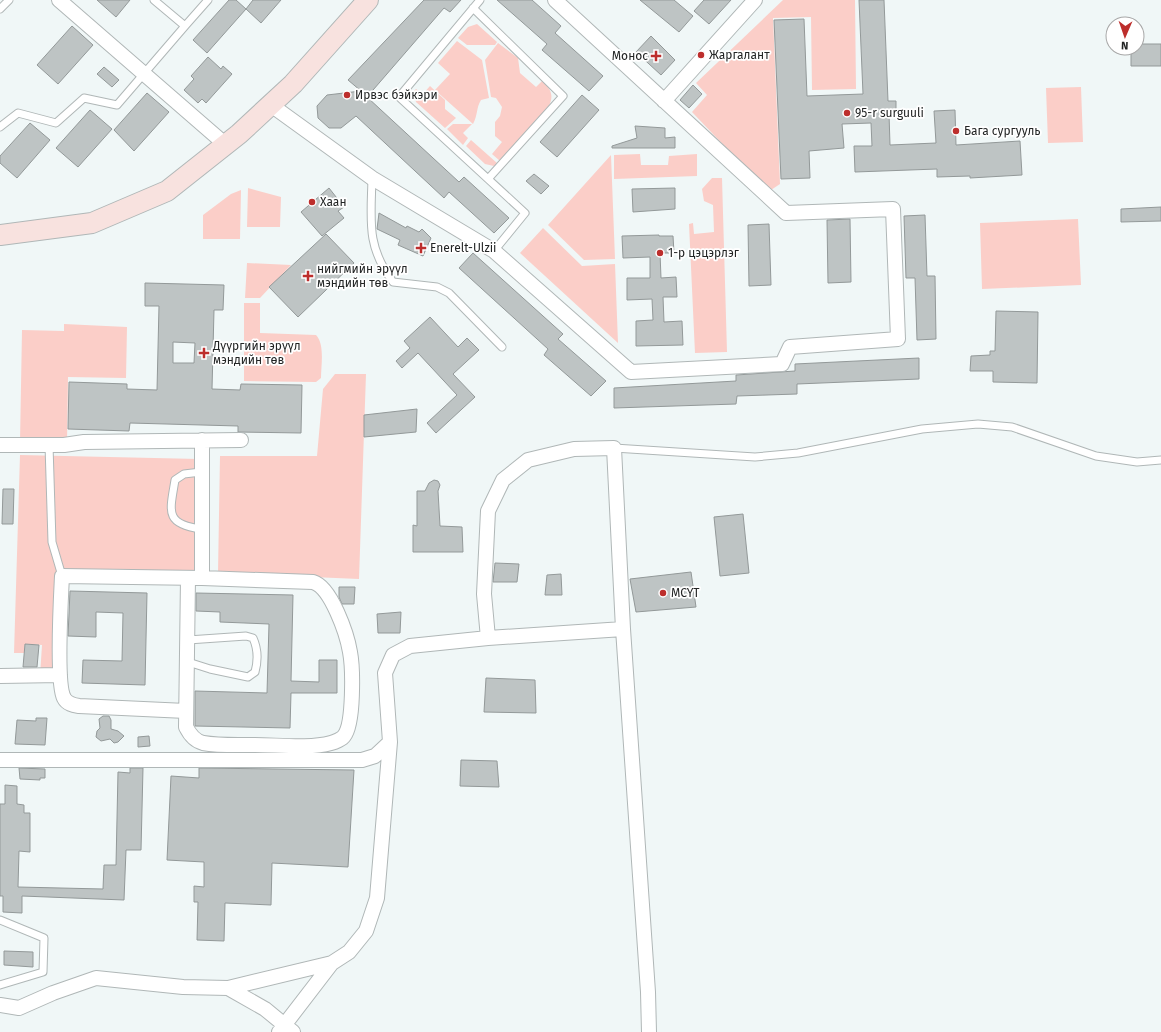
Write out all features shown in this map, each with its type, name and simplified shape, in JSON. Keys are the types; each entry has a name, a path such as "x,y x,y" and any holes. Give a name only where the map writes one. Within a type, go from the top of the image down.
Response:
{"main road":[{"path":"0,235 92,223 167,191 226,145 271,105 293,84 368,0"}],"street":[{"path":"59,0 226,145"},
{"path":"271,105 372,178 494,251 630,372 782,364 790,347 898,339 893,209 786,213 555,0"},
{"path":"664,101 755,0"},
{"path":"186,711 79,706 67,703 63,697 60,675 62,576 194,578 313,582 320,584 328,594 350,654 352,695 350,725 344,737 332,743 279,745 202,743 191,736 186,727 188,640 194,578 201,529 202,440"},
{"path":"0,445 49,445 84,442 241,440"},
{"path":"488,638 484,594 488,511 502,480 528,460 574,449 614,448 623,629 648,992 649,1032"},
{"path":"0,1005 20,1008 53,993 96,978 183,987 228,988 332,963 349,952 366,930 377,898 390,742 385,673 393,654 410,646 488,638 623,629"},
{"path":"0,676 60,675"},
{"path":"0,760 362,760 375,756 390,742"},
{"path":"228,988 265,1009 286,1030 332,963"}],"lane":[{"path":"0,9 9,0"},
{"path":"154,0 185,26"},
{"path":"0,127 18,113 56,123 84,98 117,105 143,73 208,0"},
{"path":"480,0 399,97 525,213 494,251"},
{"path":"473,8 563,96 488,179"},
{"path":"372,178 372,234 376,255 393,282 437,287 449,293 502,347"},
{"path":"614,448 755,457 798,453 922,429 978,424 1012,427 1096,456 1137,462 1161,460"},
{"path":"49,445 52,542 62,576"},
{"path":"201,472 184,474 175,480 171,511 174,521 178,524 201,529"},
{"path":"188,640 246,636 253,638 256,645 258,663 255,672 248,677 210,670 188,662"},
{"path":"0,920 44,938 43,972 0,985"}],"shaded area":[{"path":"783,0 855,0 856,89 812,90 811,17 773,18 780,184 768,192 692,112 707,95 696,83"},
{"path":"477,24 497,42 495,45 467,45 458,38 468,27"},
{"path":"457,41 482,60 489,98 481,100 473,124 435,90 450,74 438,63"},
{"path":"498,43 518,58 520,73 536,87 542,81 551,92 551,102 549,106 500,161 492,154 502,142 495,136 495,122 500,116 502,107 496,98 491,97 485,60"},
{"path":"430,86 445,100 445,109 456,118 445,128 416,102 413,92 416,89 423,94"},
{"path":"1081,87 1083,142 1048,143 1046,88"},
{"path":"453,124 472,124 463,133 468,138 463,145 447,129"},
{"path":"471,140 497,163 494,166 485,164 466,146"},
{"path":"640,154 641,165 668,165 669,156 697,154 697,176 614,179 614,155"},
{"path":"611,155 615,259 584,260 548,225"},
{"path":"712,178 722,178 727,352 695,353 689,224 693,223 694,234 714,232 713,205 704,201 702,189"},
{"path":"248,188 281,197 280,227 247,227"},
{"path":"241,190 240,239 203,239 203,215 231,194"},
{"path":"1078,219 1081,285 982,289 980,223"},
{"path":"543,228 582,266 615,264 618,343 520,253"},
{"path":"247,263 291,265 260,298 245,298"},
{"path":"244,303 260,303 260,333 316,335 322,349 321,378 316,382 244,381"},
{"path":"64,324 127,327 126,378 68,377 67,443 20,442 22,330 64,331"},
{"path":"335,374 366,374 359,579 218,573 220,456 317,456 323,389"},
{"path":"20,455 199,459 197,575 58,572 56,676 40,676 42,645 25,644 24,653 14,653"}],"building":[{"path":"97,0 130,0 116,17"},
{"path":"229,0 236,0 246,9 207,53 193,40"},
{"path":"253,0 281,0 261,23 246,9"},
{"path":"424,0 461,0 450,12 444,8 367,97 459,182 464,177 509,218 494,233 449,192 444,198 356,116 341,128 329,128 318,118 317,106 327,95 361,91 348,80"},
{"path":"497,0 532,0 561,26 555,33 603,76 589,91 542,50 547,44"},
{"path":"640,0 674,0 693,16 679,32"},
{"path":"704,0 731,0 709,24 694,11"},
{"path":"859,0 884,0 888,101 896,101 896,114 889,114 890,145 936,143 934,111 955,110 956,145 1020,141 1022,175 970,178 970,176 937,177 937,169 855,172 854,146 872,146 871,123 842,124 844,148 809,151 810,178 781,179 774,20 804,19 807,96 863,94"},
{"path":"72,26 93,45 58,84 37,65"},
{"name":"Монос","path":"651,36 675,60 661,75 636,52"},
{"path":"1145,44 1161,44 1161,66 1131,66 1131,56 1145,56"},
{"path":"208,57 221,69 223,66 232,74 206,103 202,99 198,103 184,90 194,79 191,76"},
{"path":"104,67 119,80 112,87 97,74"},
{"path":"693,85 702,94 689,108 680,100"},
{"path":"147,93 169,112 134,151 114,130"},
{"path":"582,95 599,110 557,157 540,142"},
{"path":"90,110 112,129 78,167 56,148"},
{"path":"30,123 50,140 17,178 0,163 0,156"},
{"path":"635,126 665,128 665,138 675,137 675,148 612,148 612,146 637,138"},
{"path":"534,174 549,186 541,194 526,181"},
{"path":"329,188 344,207 338,211 344,218 322,236 301,212"},
{"path":"675,188 675,209 633,212 632,189"},
{"path":"1161,207 1161,221 1121,222 1121,209"},
{"path":"379,213 406,228 407,226 419,232 422,229 431,238 423,256 398,245 400,240 377,229"},
{"path":"925,215 927,276 935,276 936,339 917,340 915,278 906,278 904,216"},
{"path":"850,219 851,282 828,283 827,220"},
{"path":"769,224 771,285 749,286 748,225"},
{"path":"326,234 354,263 298,317 269,287"},
{"path":"622,236 673,236 674,253 660,253 661,278 676,277 677,297 663,297 664,322 682,321 683,345 636,346 636,321 653,320 652,299 627,300 627,278 650,278 650,257 623,258"},
{"path":"473,253 563,334 558,339 606,381 591,396 544,355 548,349 459,268"},
{"name":"Дүүргийн эрүүл мэндийн төв","path":"145,283 224,285 223,310 214,310 212,389 240,390 241,384 302,385 301,433 238,432 238,426 130,423 129,431 68,429 69,382 127,384 127,389 157,390 159,306 145,306","holes":["173,342 195,343 194,363 173,363"]},
{"path":"996,311 1038,312 1037,383 993,382 993,371 970,371 971,356 990,355 990,351 995,351"},
{"path":"430,317 458,347 467,338 479,350 453,374 475,397 436,433 427,423 457,395 418,353 402,368 396,361 410,348 404,341"},
{"path":"919,358 919,379 797,384 797,394 737,396 736,404 614,408 614,388 736,381 736,375 795,371 795,364"},
{"path":"417,409 416,432 364,437 364,415"},
{"path":"434,480 438,481 440,485 438,491 440,526 462,527 463,552 413,552 413,525 417,526 417,491 425,491 429,483"},
{"path":"3,489 14,489 13,524 2,524"},
{"path":"743,514 749,573 720,576 714,517"},
{"path":"495,563 519,564 517,582 493,582"},
{"name":"МСҮТ","path":"691,572 696,607 636,612 630,579"},
{"path":"561,574 562,595 545,595 547,575"},
{"path":"339,587 355,587 354,604 342,604 339,597"},
{"path":"70,591 147,593 145,685 82,683 83,660 122,661 123,613 96,612 96,637 68,636"},
{"path":"196,593 293,595 291,681 319,682 319,660 337,660 337,693 291,693 290,728 195,726 195,691 267,693 269,624 220,622 220,612 196,611"},
{"path":"401,612 400,633 378,633 377,614"},
{"path":"25,644 39,645 37,667 23,667"},
{"path":"486,678 535,680 536,713 484,712"},
{"path":"103,716 109,716 111,720 111,729 118,731 124,736 118,742 114,743 110,739 101,741 96,737 97,731 100,728 99,719"},
{"path":"36,718 47,718 45,745 15,744 17,720 36,721"},
{"path":"149,736 150,746 138,747 138,737"},
{"path":"461,760 497,761 499,787 460,786"},
{"path":"19,768 45,769 45,778 40,778 40,780 20,779"},
{"path":"130,768 143,768 141,850 126,850 124,900 22,896 22,913 3,912 3,896 0,896 0,804 5,804 5,785 17,786 17,804 24,805 24,813 30,813 30,852 19,851 18,887 103,889 104,865 116,865 118,772 130,773"},
{"path":"199,768 354,770 348,867 272,863 271,905 225,903 224,941 197,940 198,902 194,902 194,886 204,887 204,862 167,860 171,776 199,778"},
{"path":"4,951 33,952 33,967 4,965"}],"place":[{"name":"Жаргалант","path":"701,55"},
{"name":"Монос","path":"656,56"},
{"name":"Ирвэс бэйкэри","path":"347,95"},
{"name":"95-r surguuli","path":"847,113"},
{"name":"Бага сургууль","path":"956,131"},
{"name":"Хаан","path":"312,202"},
{"name":"Enerelt-Ulzii","path":"421,248"},
{"name":"1-р цэцэрлэг","path":"660,253"},
{"name":"нийгмийн эрүүл мэндийн төв","path":"308,276"},
{"name":"Дүүргийн эрүүл мэндийн төв","path":"204,353"},
{"name":"МСҮТ","path":"663,593"}]}
